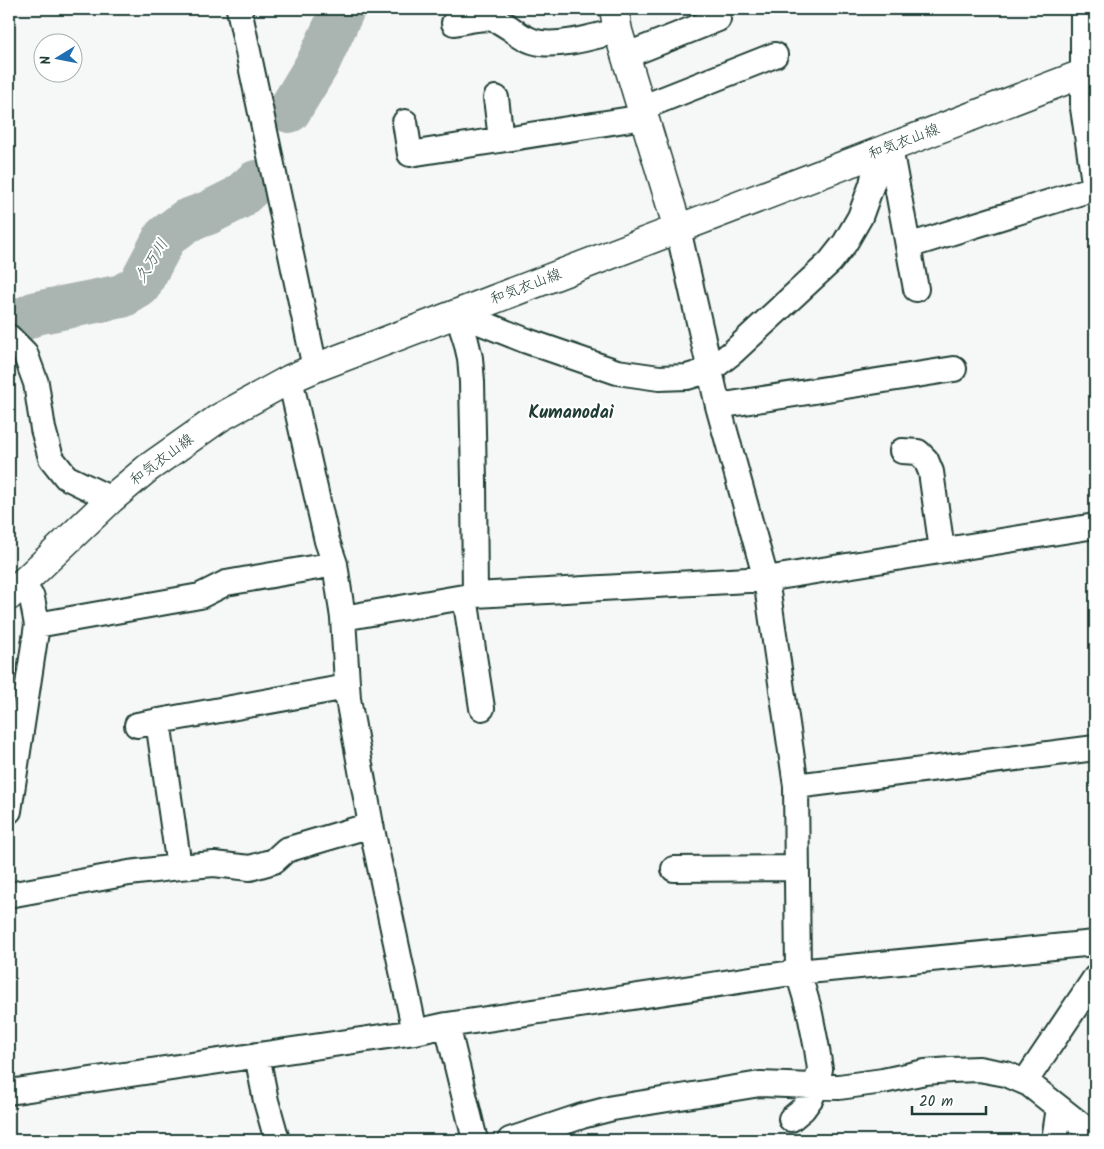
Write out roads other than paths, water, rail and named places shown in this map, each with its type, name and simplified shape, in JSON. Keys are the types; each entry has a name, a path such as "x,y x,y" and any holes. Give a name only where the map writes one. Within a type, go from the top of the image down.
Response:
{"main road":[{"path":"619,32 678,229"},
{"name":"和気衣山線","path":"16,590 111,499 148,468 220,418 290,379 457,313 1089,72"}],"street":[{"path":"239,9 315,368"},
{"path":"908,246 1095,188 1083,108 1089,72 1083,9"},
{"path":"454,23 481,18 496,20 528,40 542,43 567,42 619,32 718,20"},
{"path":"405,122 410,154 501,139 642,112 775,55"},
{"path":"496,98 501,139"},
{"path":"881,151 908,246 916,289"},
{"path":"457,313 617,372 659,378 687,377 710,370 830,262 845,243 860,217 881,151"},
{"path":"678,229 718,406 766,579 796,786 798,972 809,1009 820,1069 811,1098 804,1110 791,1119"},
{"path":"457,313 470,358 472,382 474,482 470,596 482,708"},
{"path":"9,337 25,353 36,383 42,429 51,458 66,478 111,499"},
{"path":"718,406 954,369"},
{"path":"290,379 334,564 343,618 348,699 371,825 414,1032"},
{"path":"902,451 918,452 926,460 931,472 942,550"},
{"path":"343,618 470,596 766,579 1095,526"},
{"path":"37,625 200,596 226,583 334,564"},
{"path":"9,811 37,625 32,598 16,590"},
{"path":"179,867 148,723 347,687"},
{"path":"796,786 1095,748"},
{"path":"9,895 129,873 179,867 214,864 250,868 274,861 286,850 371,825"},
{"path":"674,869 797,868"},
{"path":"9,1092 257,1056 798,972 1095,943"},
{"path":"1024,1082 1095,978"},
{"path":"447,1025 475,1140"},
{"path":"257,1056 266,1101 277,1140"},
{"path":"510,1140 582,1116 613,1108 760,1084 839,1086 925,1072 979,1069 1006,1074 1029,1084 1095,1136"},
{"path":"1054,1140 1059,1108"}],"waterway":[{"name":"久万川","path":"289,111 318,63 343,9"},
{"name":"久万川","path":"9,326 36,313 122,296 139,286 165,237 186,221 208,213 238,198 256,182"}],"district":[{"name":"Kumanodai","path":"571,413"}]}
